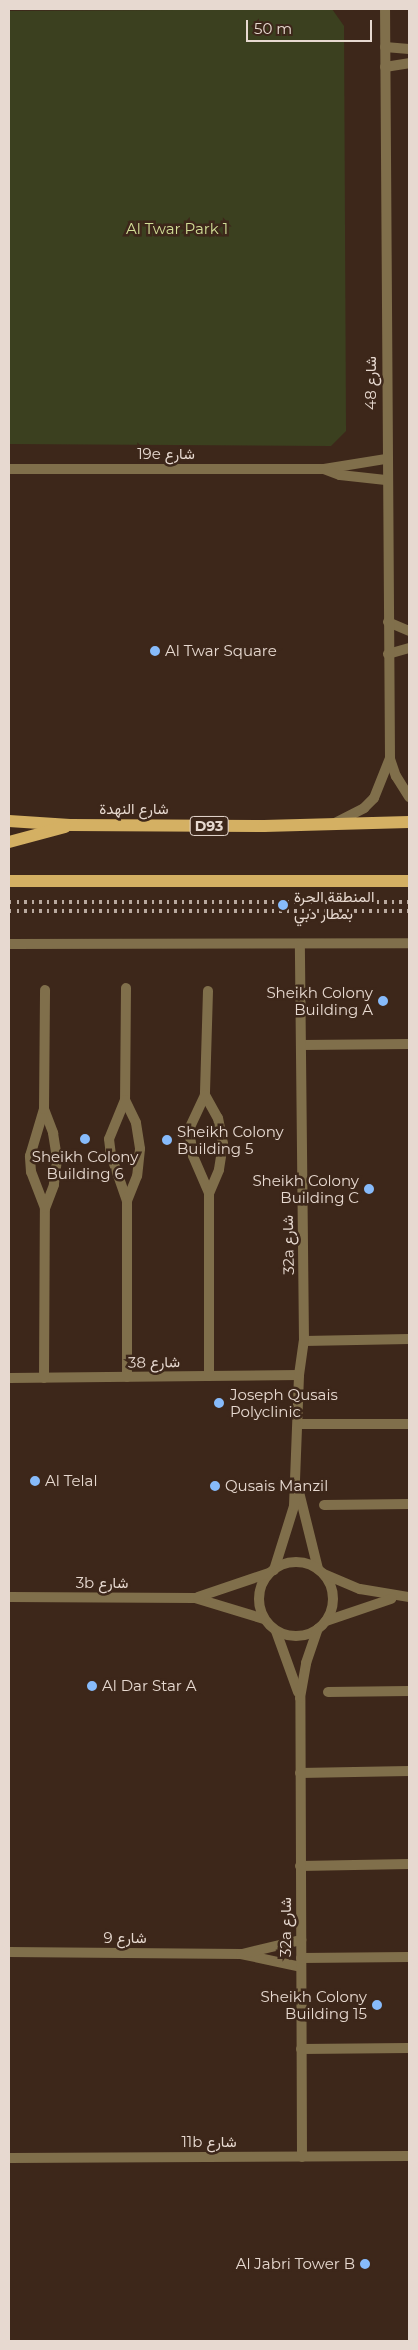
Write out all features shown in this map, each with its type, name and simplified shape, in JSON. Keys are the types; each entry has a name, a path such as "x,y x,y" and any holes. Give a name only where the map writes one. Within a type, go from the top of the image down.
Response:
{"main road":[{"name":"شارع النهدة","path":"9,821 70,825 409,822"},
{"path":"9,842 70,825"},
{"path":"9,881 409,881"}],"street":[{"name":"شارع 48","path":"385,9 386,480 390,758 396,776 409,797"},
{"path":"385,47 409,48"},
{"path":"385,67 409,63"},
{"name":"19e شارع","path":"9,469 324,469 386,460"},
{"name":"19e شارع","path":"324,469 340,475 386,480"},
{"path":"388,622 409,631"},
{"path":"388,654 409,648"},
{"name":"شارع 48","path":"333,824 364,808 374,798 390,758"},
{"path":"9,944 300,945 409,943"},
{"name":"32a شارع","path":"272,1571 289,1528 297,1484 299,1375 304,1341 300,945"},
{"path":"126,988 125,1100 109,1139 113,1164 127,1201 127,1377"},
{"path":"44,1378 45,1208 32,1172 30,1156 44,1109 45,990"},
{"path":"208,991 205,1095 191,1122 189,1138 193,1156 209,1193 209,1376"},
{"path":"302,1045 409,1044"},
{"path":"205,1095 218,1118 222,1144 219,1170 209,1193"},
{"path":"125,1100 136,1123 140,1149 137,1176 127,1201"},
{"path":"44,1109 54,1133 57,1159 54,1185 45,1208"},
{"path":"304,1341 409,1339"},
{"name":"شارع 38","path":"9,1378 299,1375"},
{"path":"299,1424 409,1424"},
{"name":"32a شارع","path":"297,1484 321,1572"},
{"path":"324,1505 409,1504"},
{"path":"291,1562 321,1572 360,1589 404,1597 354,1609 326,1621 318,1629 305,1636 290,1636 276,1631 264,1619 259,1595 272,1571 291,1562"},
{"name":"3b شارع","path":"194,1598 272,1571"},
{"path":"321,1572 333,1597 326,1621"},
{"name":"3b شارع","path":"9,1597 194,1598 264,1619"},
{"name":"32a شارع","path":"302,2156 300,1698 306,1663 318,1629"},
{"name":"32a شارع","path":"276,1631 300,1698"},
{"path":"328,1692 409,1691"},
{"path":"300,1773 409,1771"},
{"path":"300,1866 409,1864"},
{"name":"شارع 9","path":"241,1954 301,1940"},
{"name":"شارع 9","path":"9,1952 241,1954 301,1963 409,1957"},
{"path":"301,2049 409,2048"},
{"name":"11b شارع","path":"9,2158 409,2156"}],"green space":[{"name":"Al Twar Park 1","path":"332,9 344,26 346,431 331,446 9,444 9,11"}],"railway":[{"path":"9,902 409,902"},
{"path":"9,911 409,911"}],"place":[{"name":"Al Twar Square","path":"155,651"},
{"name":"المنطقة الحرة بمطار دبي","path":"283,905"},
{"name":"Sheikh Colony Building A","path":"383,1001"},
{"name":"Sheikh Colony Building 6","path":"85,1139"},
{"name":"Sheikh Colony Building 5","path":"167,1140"},
{"name":"Sheikh Colony Building C","path":"369,1189"},
{"name":"Joseph Qusais Polyclinic","path":"219,1403"},
{"name":"Al Telal","path":"35,1481"},
{"name":"Qusais Manzil","path":"215,1486"},
{"name":"Al Dar Star A","path":"92,1686"},
{"name":"Sheikh Colony Building 15","path":"377,2005"},
{"name":"Al Jabri Tower B","path":"365,2264"}]}
